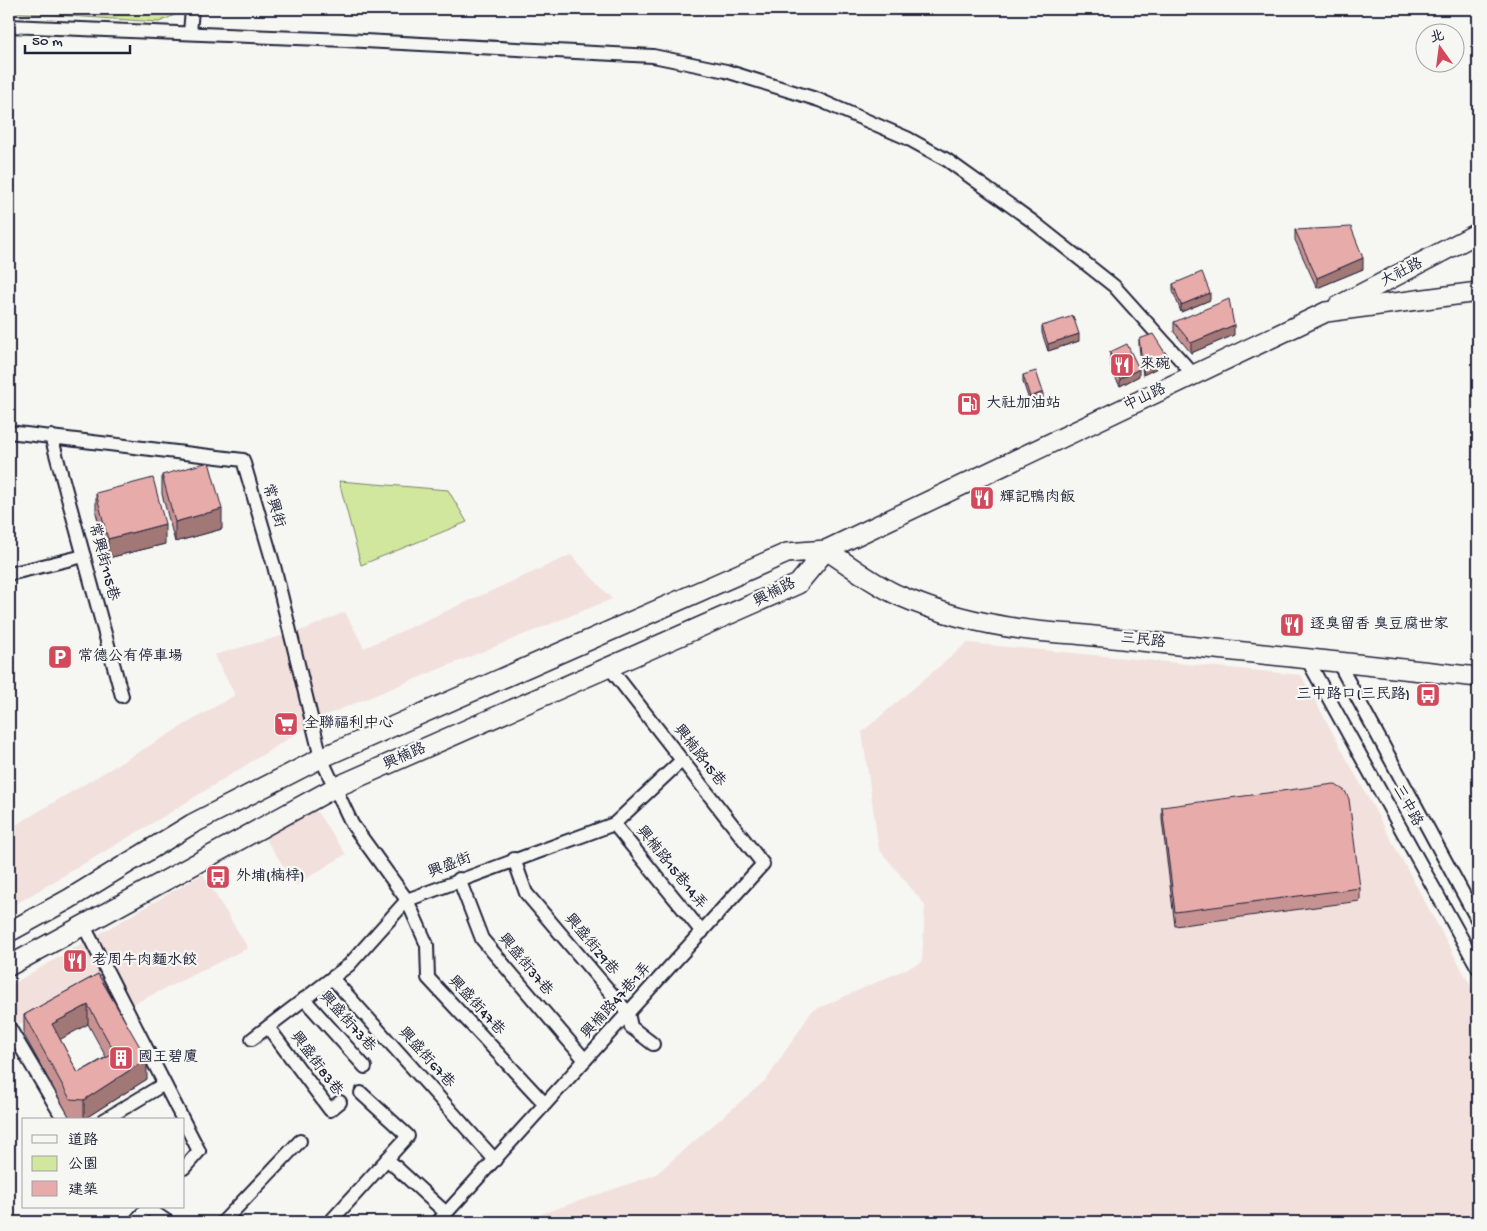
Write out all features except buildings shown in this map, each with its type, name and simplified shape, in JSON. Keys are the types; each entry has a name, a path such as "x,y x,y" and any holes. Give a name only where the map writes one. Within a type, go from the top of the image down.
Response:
{"street":[{"path":"190,33 192,9"},
{"path":"9,26 653,56 726,71 819,100 907,138 947,160 987,188 1114,286 1194,375"},
{"name":"大社路","path":"1326,312 1478,234"},
{"name":"中山路","path":"826,550 1326,312 1478,292"},
{"name":"常興街","path":"9,432 243,460 274,566 322,758 336,787"},
{"name":"常興街115巷","path":"51,436 122,696"},
{"name":"三民路","path":"826,550 899,596 970,621 1025,631 1076,634 1478,677"},
{"name":"興楠路","path":"9,966 336,787 798,584 826,550"},
{"name":"興楠路","path":"9,932 69,899 192,824 322,758 788,553 826,550"},
{"path":"9,574 84,556"},
{"name":"三中路","path":"1307,659 1478,968"},
{"path":"1338,662 1478,921"},
{"name":"興楠路15巷","path":"610,668 763,864"},
{"name":"興盛街","path":"252,1039 349,965 407,900 459,879 614,824 682,760"},
{"name":"興盛街47巷","path":"336,787 352,824 407,900 427,946 428,978 545,1104"},
{"name":"興楠路15巷14弄","path":"614,824 702,932"},
{"name":"興盛街29巷","path":"514,859 526,893 628,1013 631,1027 653,1044"},
{"name":"興楠路47巷1弄","path":"442,1218 763,864"},
{"name":"興盛街37巷","path":"459,879 482,939 585,1060"},
{"path":"84,926 181,1118"},
{"name":"興盛街67巷","path":"332,978 495,1160"},
{"name":"興盛街73巷","path":"304,999 365,1067"},
{"path":"9,1027 63,1118"},
{"name":"興盛街83巷","path":"268,1027 330,1110 340,1102"},
{"path":"107,1118 164,1084"},
{"path":"330,1222 408,1136 361,1093"},
{"path":"185,1125 199,1152 185,1167"},
{"path":"223,1222 300,1141"},
{"path":"387,1159 442,1218"},
{"path":"135,1222 147,1208 168,1222"}],"shaded area":[{"path":"571,555 612,599 326,715 166,815 9,908 9,829 235,695 214,655 306,629 345,612 364,648"},
{"path":"967,643 1301,675 1478,999 1478,1222 540,1222 541,1214 655,1175 767,1079 812,1011 922,962 925,905 879,849 862,732"},
{"path":"315,809 346,854 296,885 265,838"},
{"path":"203,874 248,948 121,1010 106,983 9,1029 9,986"}],"green space":[{"path":"9,9 178,9 177,14 159,22 9,12"},
{"path":"339,481 448,490 467,522 361,565"}],"place":[{"name":"來碗","path":"1122,365"},
{"name":"大社加油站","path":"969,404"},
{"name":"輝記鴨肉飯","path":"982,498"},
{"name":"逐臭留香 臭豆腐世家","path":"1292,625"},
{"name":"常德公有停車場","path":"60,657"},
{"name":"三中路口(三民路)","path":"1428,695"},
{"name":"全聯福利中心","path":"286,724"},
{"name":"外埔(楠梓)","path":"218,877"},
{"name":"老周牛肉麵水餃","path":"75,961"},
{"name":"國王碧廈","path":"121,1058"}]}
